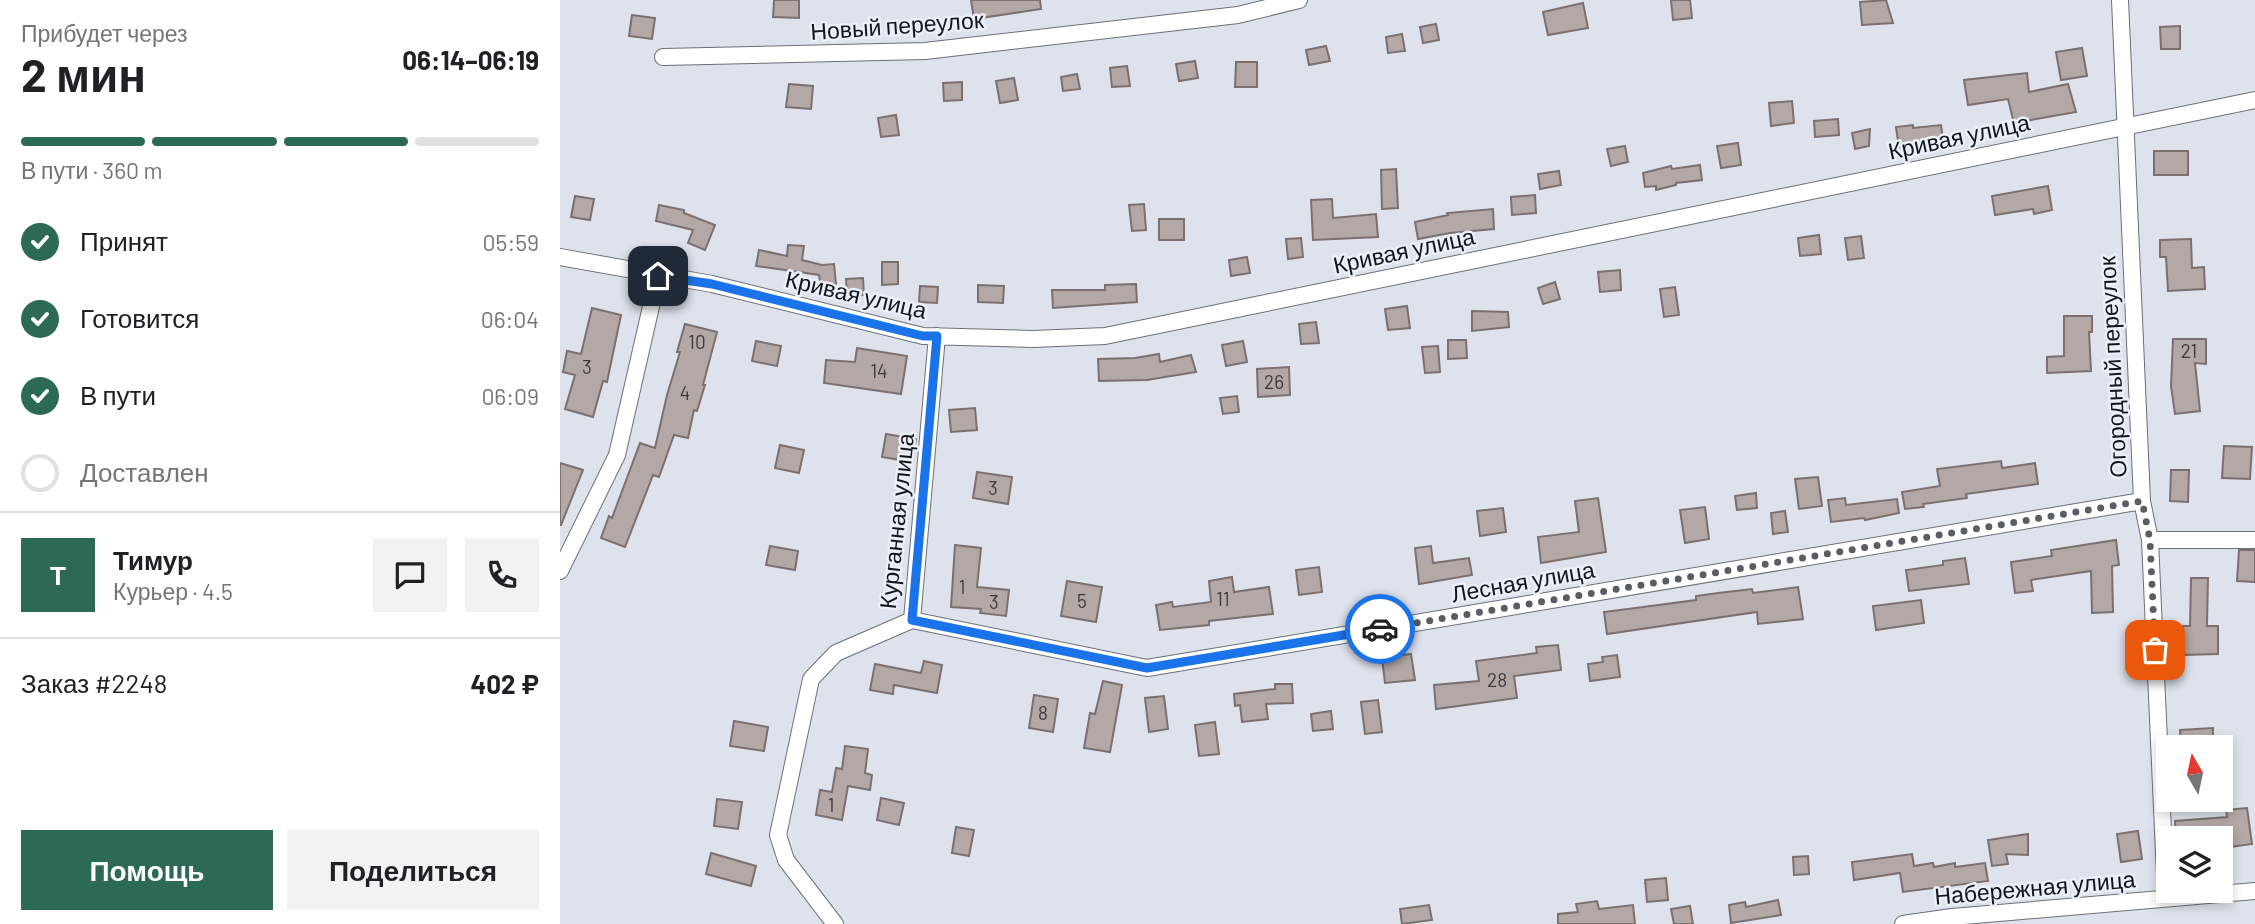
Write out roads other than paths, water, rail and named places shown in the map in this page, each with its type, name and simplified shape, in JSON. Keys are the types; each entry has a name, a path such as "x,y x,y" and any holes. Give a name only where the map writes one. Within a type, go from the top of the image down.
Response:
{"street":[{"name":"Новый переулок","path":"663,57 925,51 1238,15 1299,0"},
{"name":"Огородный переулок","path":"2120,0 2142,501 2150,540 2163,826"},
{"name":"Кривая улица","path":"560,257 712,284 923,336 1105,336 2255,100"},
{"path":"560,570 617,455 658,276"},
{"name":"Курганная улица","path":"835,924 786,860 778,835 811,680 836,653 912,620 937,336"},
{"name":"Лесная улица","path":"912,620 1147,668 2142,501"},
{"path":"2150,540 2255,541"},
{"name":"Набережная улица","path":"2233,893 2255,891"},
{"name":"Набережная улица","path":"1903,924 2156,899"}]}
